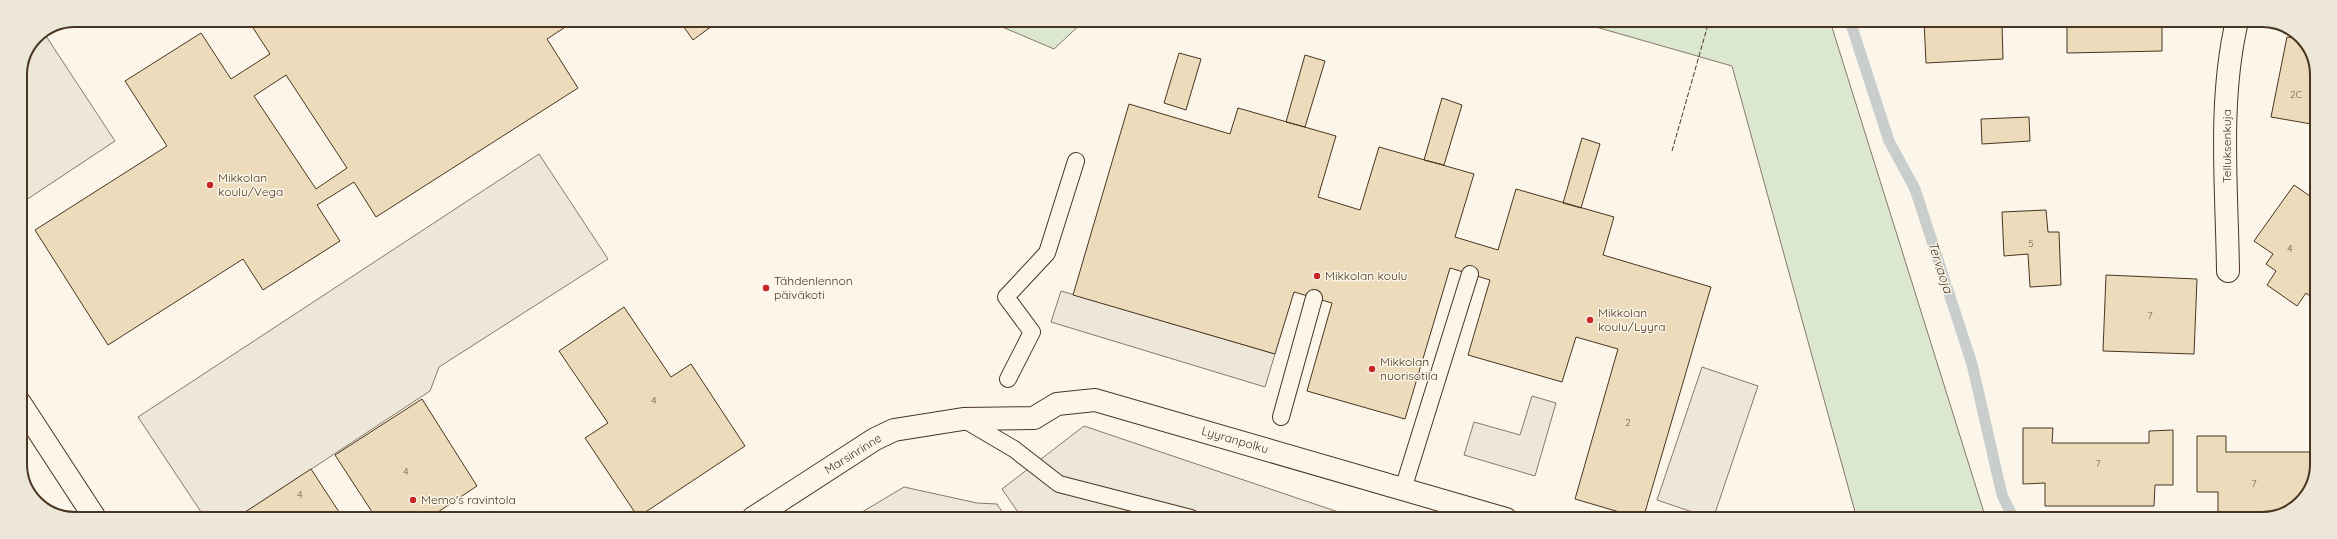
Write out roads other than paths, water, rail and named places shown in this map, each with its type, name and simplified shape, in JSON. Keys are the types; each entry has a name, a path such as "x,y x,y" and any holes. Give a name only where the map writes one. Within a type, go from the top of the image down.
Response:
{"street":[{"name":"Telluksenkuja","path":"2228,271 2225,127 2230,52 2236,27"},
{"name":"Lyyranpolku","path":"963,419 1034,418 1057,404 1095,400 1482,512"},
{"path":"27,414 91,512"},
{"name":"Marsinrinne","path":"762,512 875,439 894,430 963,419"}],"lane":[{"path":"1008,379 1032,332 1006,297 1047,254 1076,161"},
{"path":"1403,489 1470,274"},
{"path":"1281,417 1314,298"},
{"path":"963,419 1014,449 1059,484 1168,512"}],"waterway":[{"name":"Tervaoja","path":"1852,27 1889,141 1915,189 1972,364 2002,495 2010,512"}],"place":[{"name":"Mikkolan koulu/Vega","path":"210,185"},
{"name":"Mikkolan koulu","path":"1317,276"},
{"name":"Tähdenlennon päiväkoti","path":"766,288"},
{"name":"Mikkolan koulu/Lyyra","path":"1590,320"},
{"name":"Mikkolan nuorisotila","path":"1372,369"},
{"name":"Memo's ravintola","path":"413,500"}]}
